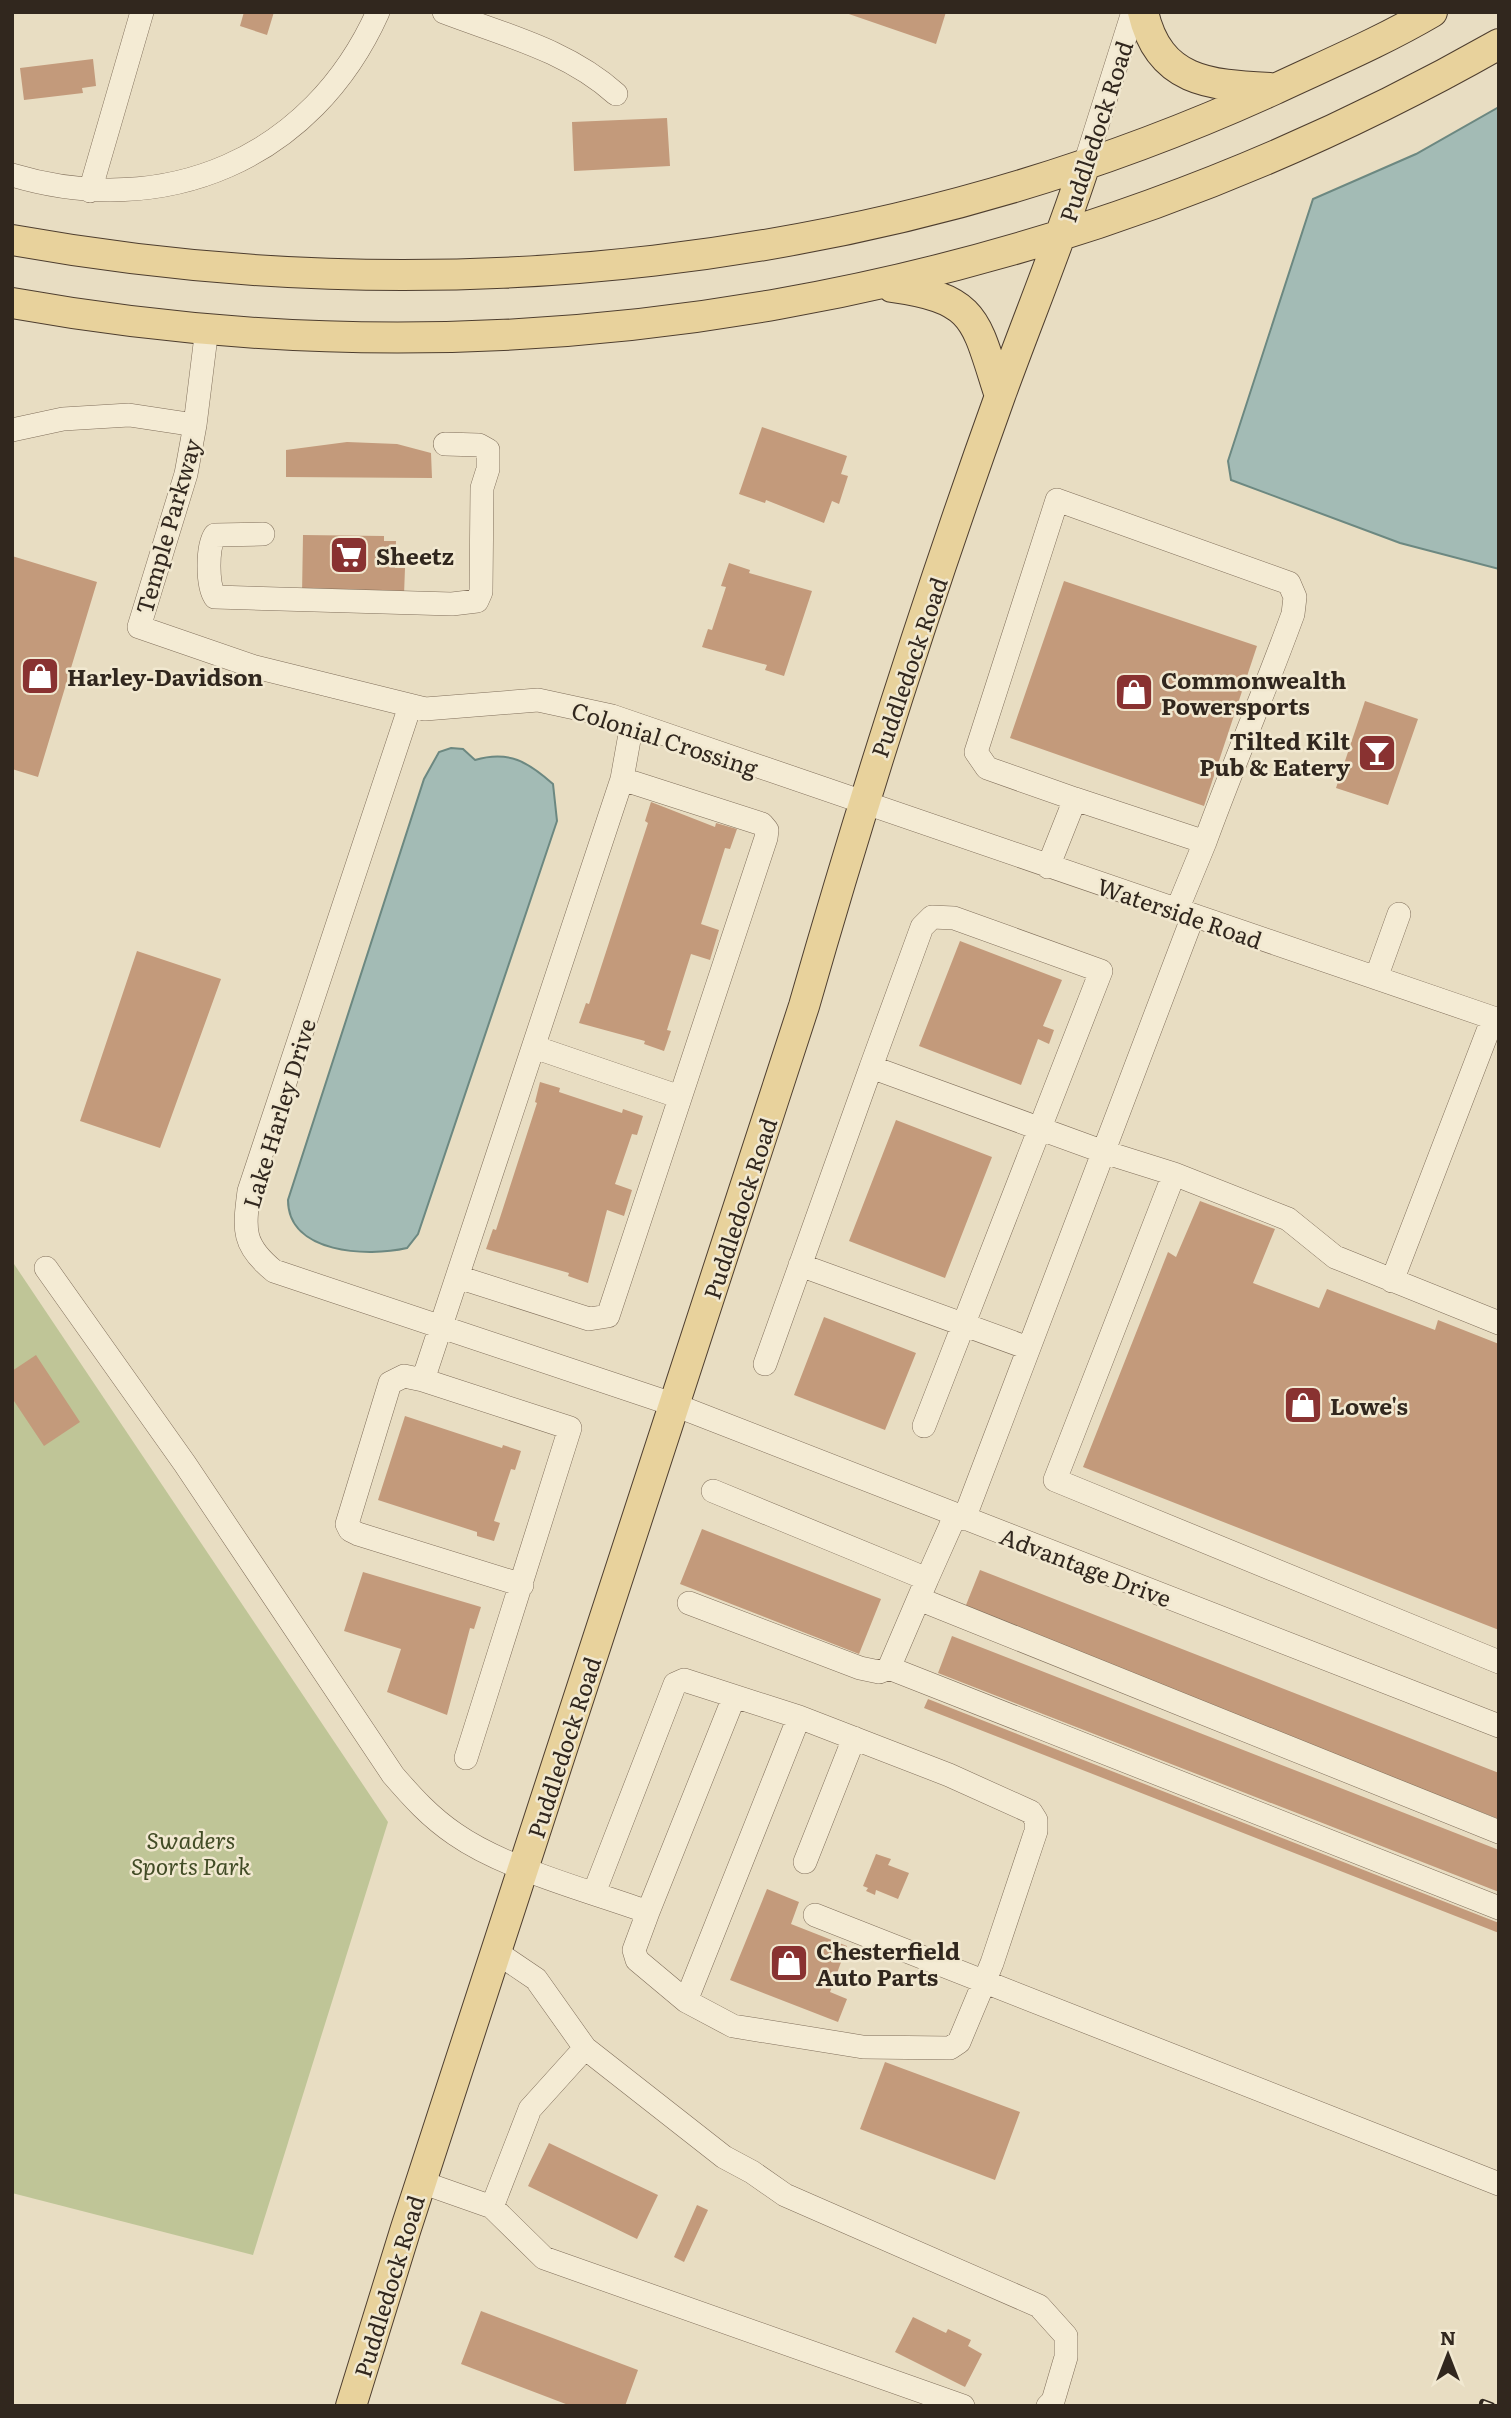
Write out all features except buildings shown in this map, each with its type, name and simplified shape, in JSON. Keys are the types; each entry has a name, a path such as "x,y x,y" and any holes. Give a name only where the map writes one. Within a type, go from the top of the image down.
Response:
{"main road":[{"path":"1143,12 1153,42 1166,61 1181,72 1198,80 1230,86 1277,88"},
{"path":"12,240 165,263 279,274 386,277 605,267 793,240 1016,188 1084,167 1277,88 1432,12"},
{"path":"12,303 207,328 354,338 470,337 587,330 762,308 877,285 1061,236 1209,185 1299,147 1425,85 1499,44"},
{"name":"Puddledock Road","path":"351,2406 421,2182 804,1006 862,803 1000,396 1061,236 1084,167"},
{"path":"877,285 927,292 950,299 969,313 979,331 1000,396"}],"street":[{"path":"90,191 105,130 142,12"},
{"path":"12,175 60,187 90,191 165,187 229,167 296,124 325,97 349,66 378,12"},
{"path":"444,12 550,51 579,66 616,94"},
{"name":"Puddledock Road","path":"1084,167 1133,12"},
{"name":"Temple Parkway","path":"139,627 186,474 207,328"},
{"name":"Temple Parkway","path":"12,430 63,419 130,415 195,425"},
{"path":"263,534 215,535 211,546 211,588 215,597 473,603 480,598 482,488 488,469 488,450 479,445 446,444"},
{"path":"889,1668 923,1589 959,1517 1104,1152 1185,913 1205,842 1237,753 1251,731 1293,614 1295,597 1289,583 1057,500 976,752 987,768 1205,842"},
{"name":"Colonial Crossing","path":"139,627 255,667 425,709 538,700 632,723 862,803"},
{"name":"Lake Harley Drive","path":"410,706 249,1191 244,1229 254,1255 274,1271 675,1405"},
{"path":"424,1380 622,779 632,723"},
{"path":"458,1277 589,1319 608,1316 767,830 762,824 622,779"},
{"path":"1048,867 1075,799"},
{"name":"Waterside Road","path":"862,803 1496,1019"},
{"path":"1377,978 1399,914"},
{"path":"765,1364 922,927 932,917 954,918 1101,971 924,1426"},
{"path":"1392,1281 1496,1019"},
{"path":"534,1047 680,1097"},
{"path":"871,1067 1104,1152 1174,1174 1289,1219 1335,1257 1499,1323"},
{"path":"1174,1174 1055,1480 1499,1662"},
{"path":"800,1265 1028,1348"},
{"path":"46,1268 185,1464 393,1775 421,1808 456,1835 523,1867 648,1912"},
{"path":"466,1758 522,1585 570,1428 424,1380 404,1376 390,1383 347,1524 350,1530 522,1585"},
{"name":"Advantage Drive","path":"675,1405 1499,1726"},
{"path":"713,1491 923,1589 1499,1832"},
{"path":"689,1603 860,1668 879,1672 889,1668 1499,1908"},
{"path":"594,1893 675,1684 684,1680 799,1717 949,1775 1031,1812 1036,1820 1036,1831 986,1980 959,2042 950,2048 863,2047 733,2026 686,2001 637,1960 634,1950 648,1912 734,1697"},
{"path":"686,2001 799,1717"},
{"path":"804,1863 854,1738"},
{"path":"816,1914 1499,2184"},
{"path":"496,1952 536,1979 585,2048 723,2157 785,2194 1039,2306 1066,2336 1066,2357 1053,2401 1048,2406"},
{"path":"492,2207 530,2109 585,2048"},
{"path":"421,2182 492,2207 544,2258 963,2406"}],"green space":[{"name":"Swaders Sports Park","path":"12,1261 388,1822 253,2255 12,2193"}],"water":[{"path":"1499,107 1499,569 1400,543 1231,480 1228,461 1313,199 1416,154"},
{"path":"451,748 463,749 475,760 508,757 535,770 553,784 557,821 418,1234 407,1248 391,1251 333,1248 301,1232 292,1218 288,1200 424,779 439,752"}],"railway":[{"path":"1483,2403 1491,2406"}],"place":[{"name":"Sheetz","path":"349,555"},
{"name":"Harley-Davidson","path":"40,676"},
{"name":"Commonwealth Powersports","path":"1134,692"},
{"name":"Tilted Kilt Pub & Eatery","path":"1377,753"},
{"name":"Lowe's","path":"1303,1405"},
{"name":"Chesterfield Auto Parts","path":"789,1963"}]}
